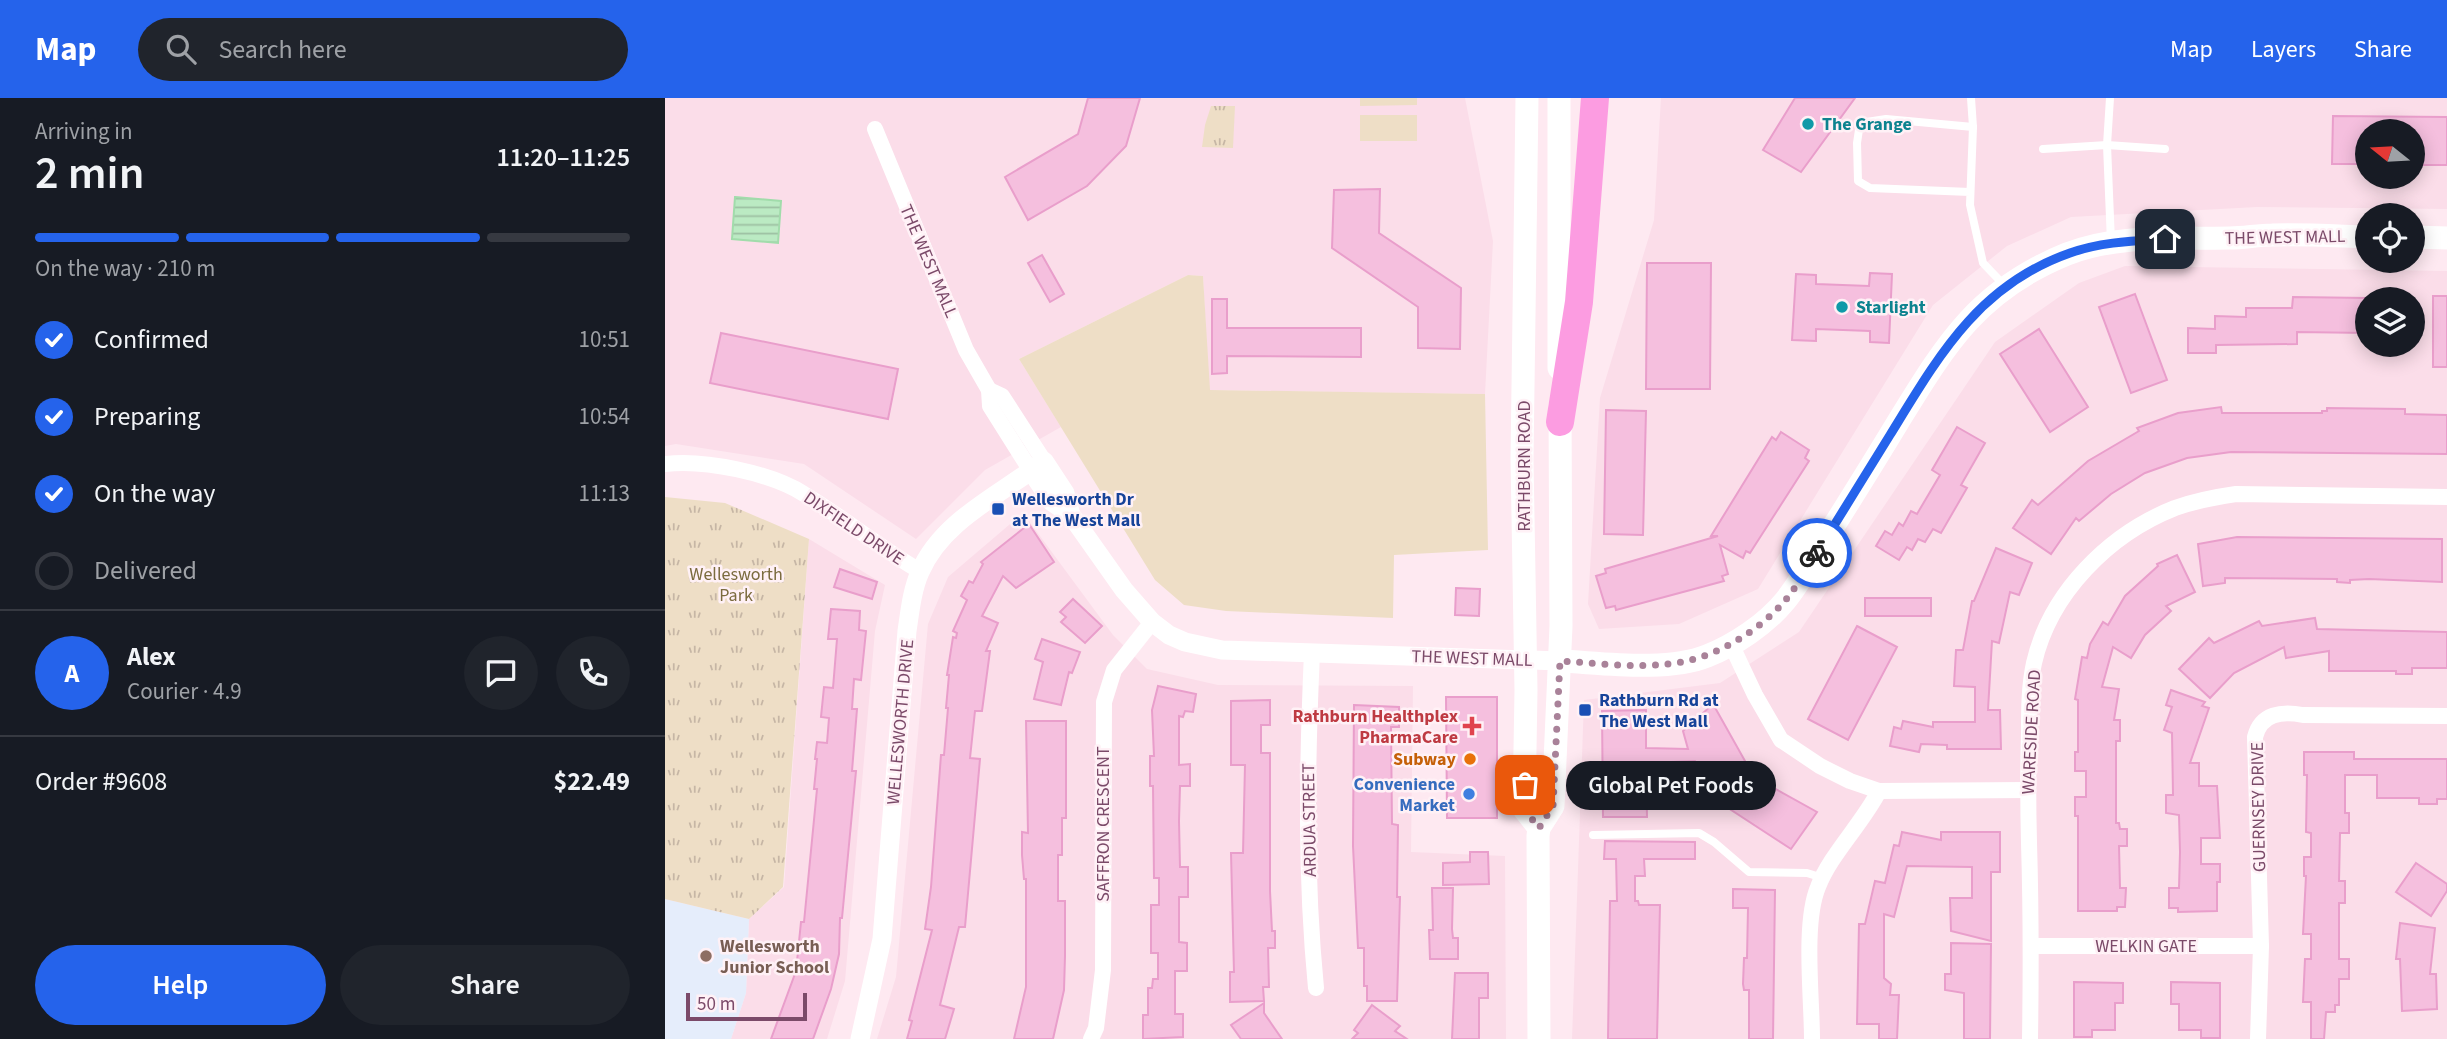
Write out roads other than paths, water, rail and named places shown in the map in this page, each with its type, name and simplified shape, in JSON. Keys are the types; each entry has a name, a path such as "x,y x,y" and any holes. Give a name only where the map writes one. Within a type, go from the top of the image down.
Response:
{"highway":[{"path":"1560,422 1569,379 1579,302 1595,98"}],"main road":[{"name":"RATHBURN ROAD","path":"1527,98 1522,459 1526,660 1524,809 1539,828"},
{"name":"RATHBURN ROAD","path":"1539,1039 1539,828 1553,806 1560,661 1559,98"},
{"name":"THE WEST MALL","path":"1560,661 1665,665 1707,656 1757,626 1784,602 1945,346 1973,314 2006,287 2037,268 2070,253 2111,243 2192,237 2355,237"},
{"path":"2425,237 2447,238"}],"street":[{"name":"THE WEST MALL","path":"875,129 966,349 989,390 1002,396 1038,466 1065,493 1071,515 1124,590 1152,622 1169,635 1203,647 1560,661"},
{"name":"DIXFIELD DRIVE","path":"665,464 688,461 752,473 802,492 921,571"},
{"name":"WELLESWORTH DRIVE","path":"860,1039 881,939 907,631 912,600 921,571 939,543 964,518 1038,466"},
{"name":"WARESIDE ROAD","path":"2030,1039 2030,688 2040,645 2055,612 2075,582 2099,555 2128,533 2176,508 2210,498 2237,494 2447,497"},
{"name":"SAFFRON CRESCENT","path":"1091,1039 1096,1028 1103,970 1104,702 1114,670 1152,622"},
{"path":"1731,644 1755,695 1781,740 1820,766 1850,781 1879,791 2028,790"},
{"name":"ARDUA STREET","path":"1312,652 1306,791 1311,933 1316,988"},
{"name":"GUERNSEY DRIVE","path":"2258,1039 2261,946 2255,737 2260,724 2271,716 2284,712 2303,715 2447,716"},
{"path":"1812,1039 1810,922 1813,902 1823,878 1868,812 1879,791"},
{"name":"WELKIN GATE","path":"2031,946 2261,946"}],"lane":[{"path":"1971,98 1973,127 1970,205 1983,263 2006,287"},
{"path":"2110,98 2106,145 2111,243"},
{"path":"1970,192 1870,188 1858,181 1857,143 1860,123 1886,119 1973,127"},
{"path":"2043,149 2106,145 2165,149"},
{"path":"1593,835 1699,833 1714,842 1749,872 1807,873 1823,878"}],"place":[{"name":"The Grange","path":"1808,124"},
{"name":"Starlight","path":"1842,307"},
{"name":"Wellesworth Dr at The West Mall","path":"998,509"},
{"name":"Rathburn Rd at The West Mall","path":"1585,710"},
{"name":"Rathburn Healthplex PharmaCare","path":"1472,726"},
{"name":"Subway","path":"1470,759"},
{"name":"Global Pet Foods","path":"1525,785"},
{"name":"Convenience Market","path":"1469,794"},
{"name":"Wellesworth Junior School","path":"706,956"}],"park label":[{"name":"Wellesworth Park","path":"736,584"}]}
